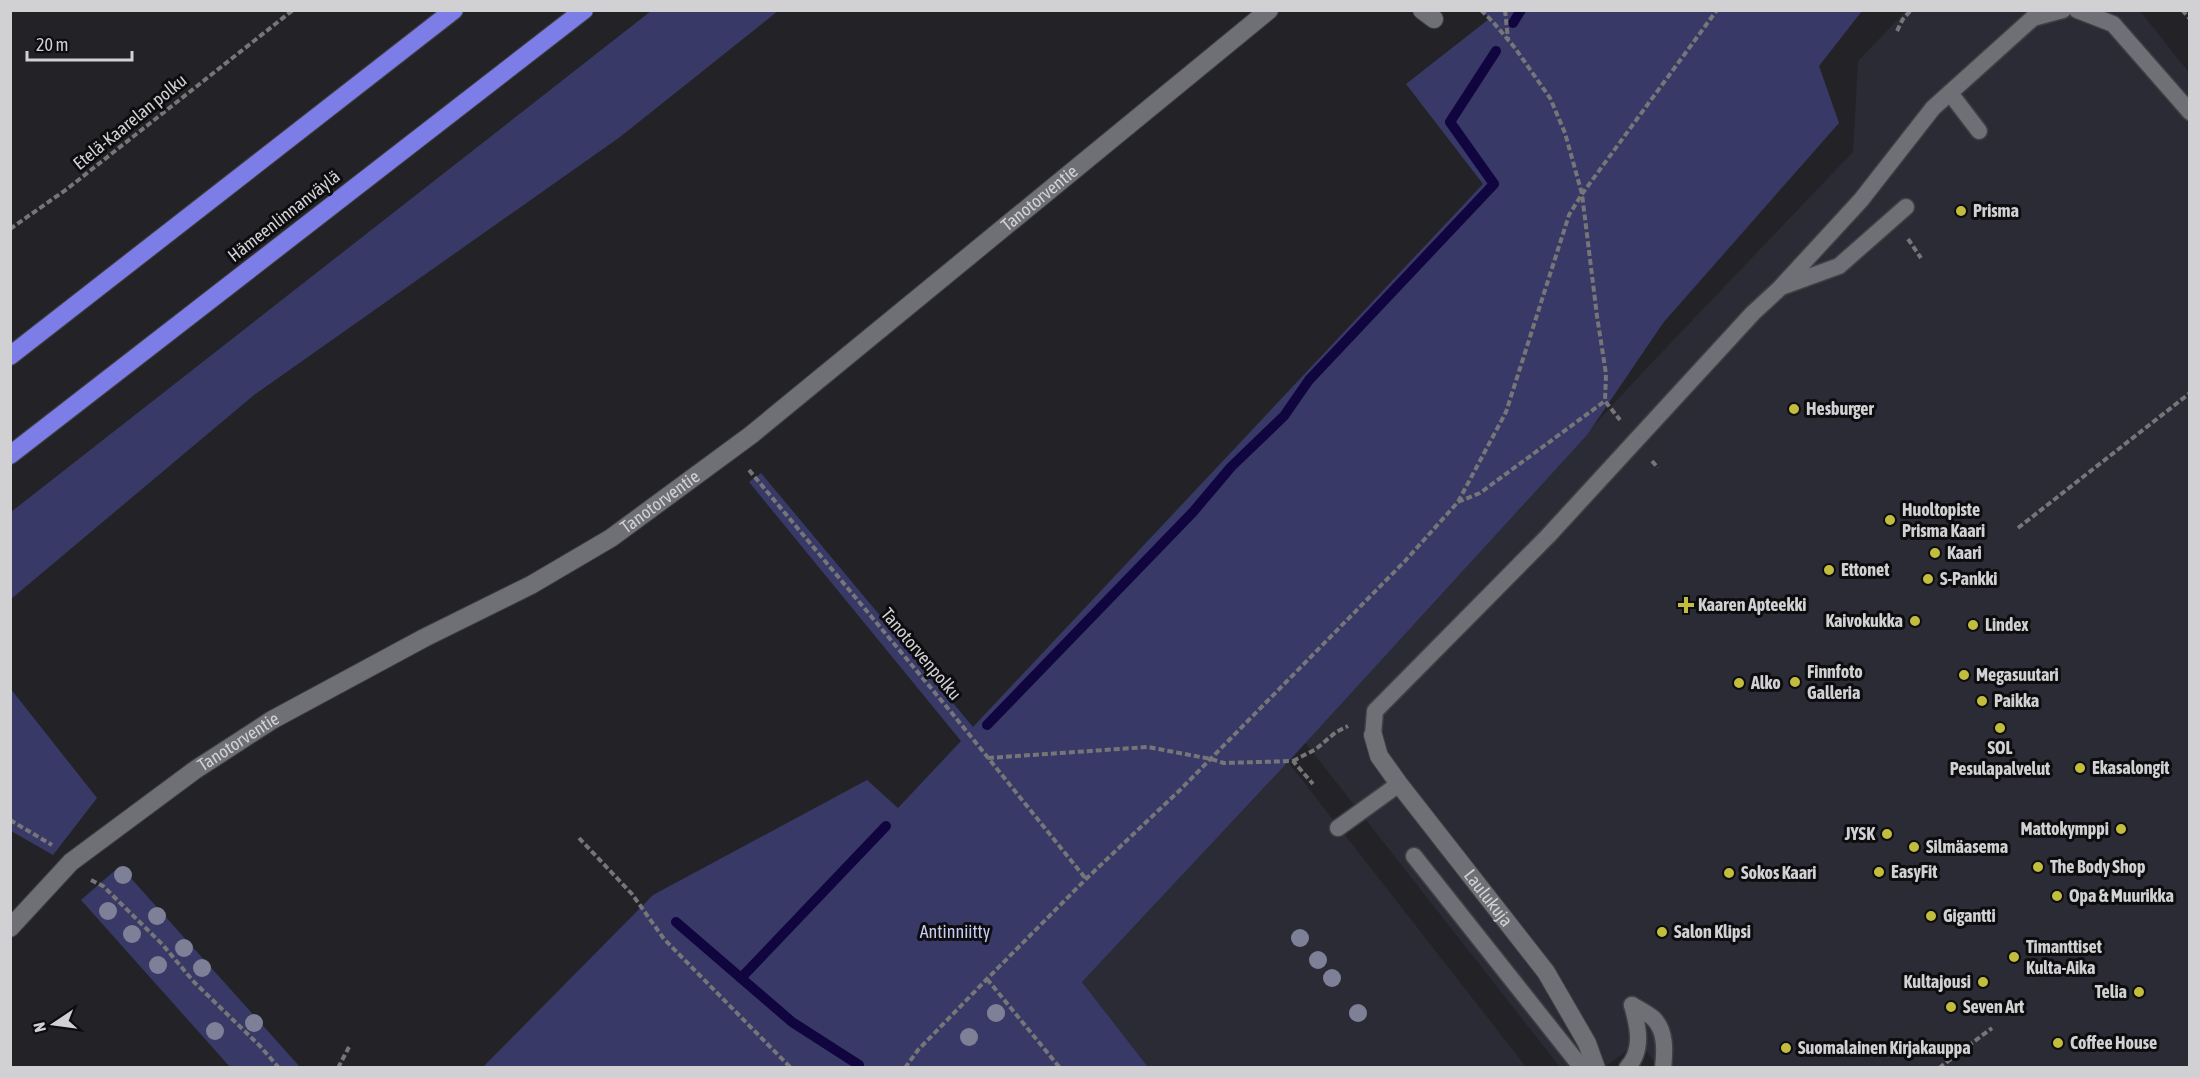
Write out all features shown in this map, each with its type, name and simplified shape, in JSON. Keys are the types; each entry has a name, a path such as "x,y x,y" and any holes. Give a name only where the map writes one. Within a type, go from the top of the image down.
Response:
{"highway":[{"path":"10,356 454,10"},
{"name":"Hämeenlinnanväylä","path":"10,455 584,10"}],"street":[{"name":"Tanotorventie","path":"10,928 71,862 195,770 272,720 424,638 531,585 611,538 730,451 1269,10"},
{"name":"Laulukuja","path":"1373,735 1379,756 1399,784 1546,972 1587,1043 1596,1068"}],"lane":[{"path":"1373,735 1375,711 1548,537 1753,314 1780,288 1861,200 1933,108 2033,18 2063,10"},
{"path":"2077,10 2113,24 2190,112"},
{"path":"1950,93 1979,131"},
{"path":"1780,288 1839,266 1906,207"},
{"path":"1338,828 1399,784"},
{"path":"1414,856 1582,1068"},
{"path":"1627,1068 1638,1047 1639,1032 1632,1005 1653,1018 1660,1031 1665,1044 1663,1068"}],"path":[{"name":"Etelä-Kaarelan polku","path":"10,229 67,189 293,10"},
{"path":"1481,10 1508,39 1550,98 1565,133 1582,194 1606,374 1605,401 1616,416"},
{"path":"1505,10 1508,39"},
{"path":"905,1068 918,1050 987,979 1210,759 1397,569 1458,502 1506,412 1569,215 1717,10"},
{"path":"1897,31 1911,10"},
{"path":"2182,10 2190,19"},
{"path":"2018,528 2190,393"},
{"path":"1458,502 1480,493 1605,401"},
{"name":"Tanotorvenpolku","path":"730,451 753,473 806,536 1086,879"},
{"path":"987,759 1148,747 1224,763 1293,761 1316,749 1336,732"},
{"path":"1293,761 1313,784"},
{"path":"10,820 57,848"},
{"path":"579,838 632,894 664,939 791,1068"},
{"path":"90,879 103,886 153,936 194,982 260,1046 279,1068"},
{"path":"987,979 1060,1068"},
{"path":"1940,1068 1992,1029"},
{"path":"338,1068 349,1047"}],"shaded area":[{"name":"Kaari","path":"1906,11 2140,11 2190,74 2189,1067 1659,1068 1639,1041 1605,1067 1560,1067 1304,741 1643,372 1853,152 1858,61"},
{"path":"1288,762 1526,1067 1148,1067 1082,982"}],"green space":[{"path":"651,11 778,11 620,137 254,395 11,599 11,512"},
{"name":"Antinniitty","path":"1483,11 1862,11 1819,66 1839,123 1663,323 1587,435 1288,762 1082,982 1148,1067 483,1067 653,895 867,780 898,808 961,741 749,482 761,473 973,727 1483,184 1406,84 1489,19"},
{"path":"10,688 97,798 53,855 11,831"},
{"path":"120,866 300,1067 230,1067 81,900"}],"waterway":[{"path":"1513,23 1521,10"},
{"path":"987,725 1193,512 1231,467 1284,416 1309,380 1494,184 1450,122 1496,51"},
{"path":"741,978 886,826"},
{"path":"676,922 792,1022 859,1065"}],"place":[{"name":"Prisma","path":"1961,211"},
{"name":"Hesburger","path":"1794,409"},
{"name":"Huoltopiste Prisma Kaari","path":"1890,520"},
{"name":"Kaari","path":"1935,553"},
{"name":"Ettonet","path":"1829,570"},
{"name":"S-Pankki","path":"1928,579"},
{"name":"Kaaren Apteekki","path":"1686,605"},
{"name":"Kaivokukka","path":"1915,621"},
{"name":"Lindex","path":"1973,625"},
{"name":"Megasuutari","path":"1964,675"},
{"name":"Finnfoto Galleria","path":"1795,682"},
{"name":"Alko","path":"1739,683"},
{"name":"Paikka","path":"1982,701"},
{"name":"SOL Pesulapalvelut","path":"2000,728"},
{"name":"Ekasalongit","path":"2080,768"},
{"name":"Mattokymppi","path":"2121,829"},
{"name":"JYSK","path":"1887,834"},
{"name":"Silmäasema","path":"1914,847"},
{"name":"The Body Shop","path":"2038,867"},
{"name":"EasyFit","path":"1879,872"},
{"name":"Sokos Kaari","path":"1729,873"},
{"name":"Opa & Muurikka","path":"2057,896"},
{"name":"Gigantti","path":"1931,916"},
{"name":"Salon Klipsi","path":"1662,932"},
{"name":"Timanttiset Kulta-Aika","path":"2014,957"},
{"name":"Kultajousi","path":"1983,982"},
{"name":"Telia","path":"2139,992"},
{"name":"Seven Art","path":"1951,1007"},
{"name":"Coffee House","path":"2058,1043"},
{"name":"Suomalainen Kirjakauppa","path":"1786,1048"}]}
